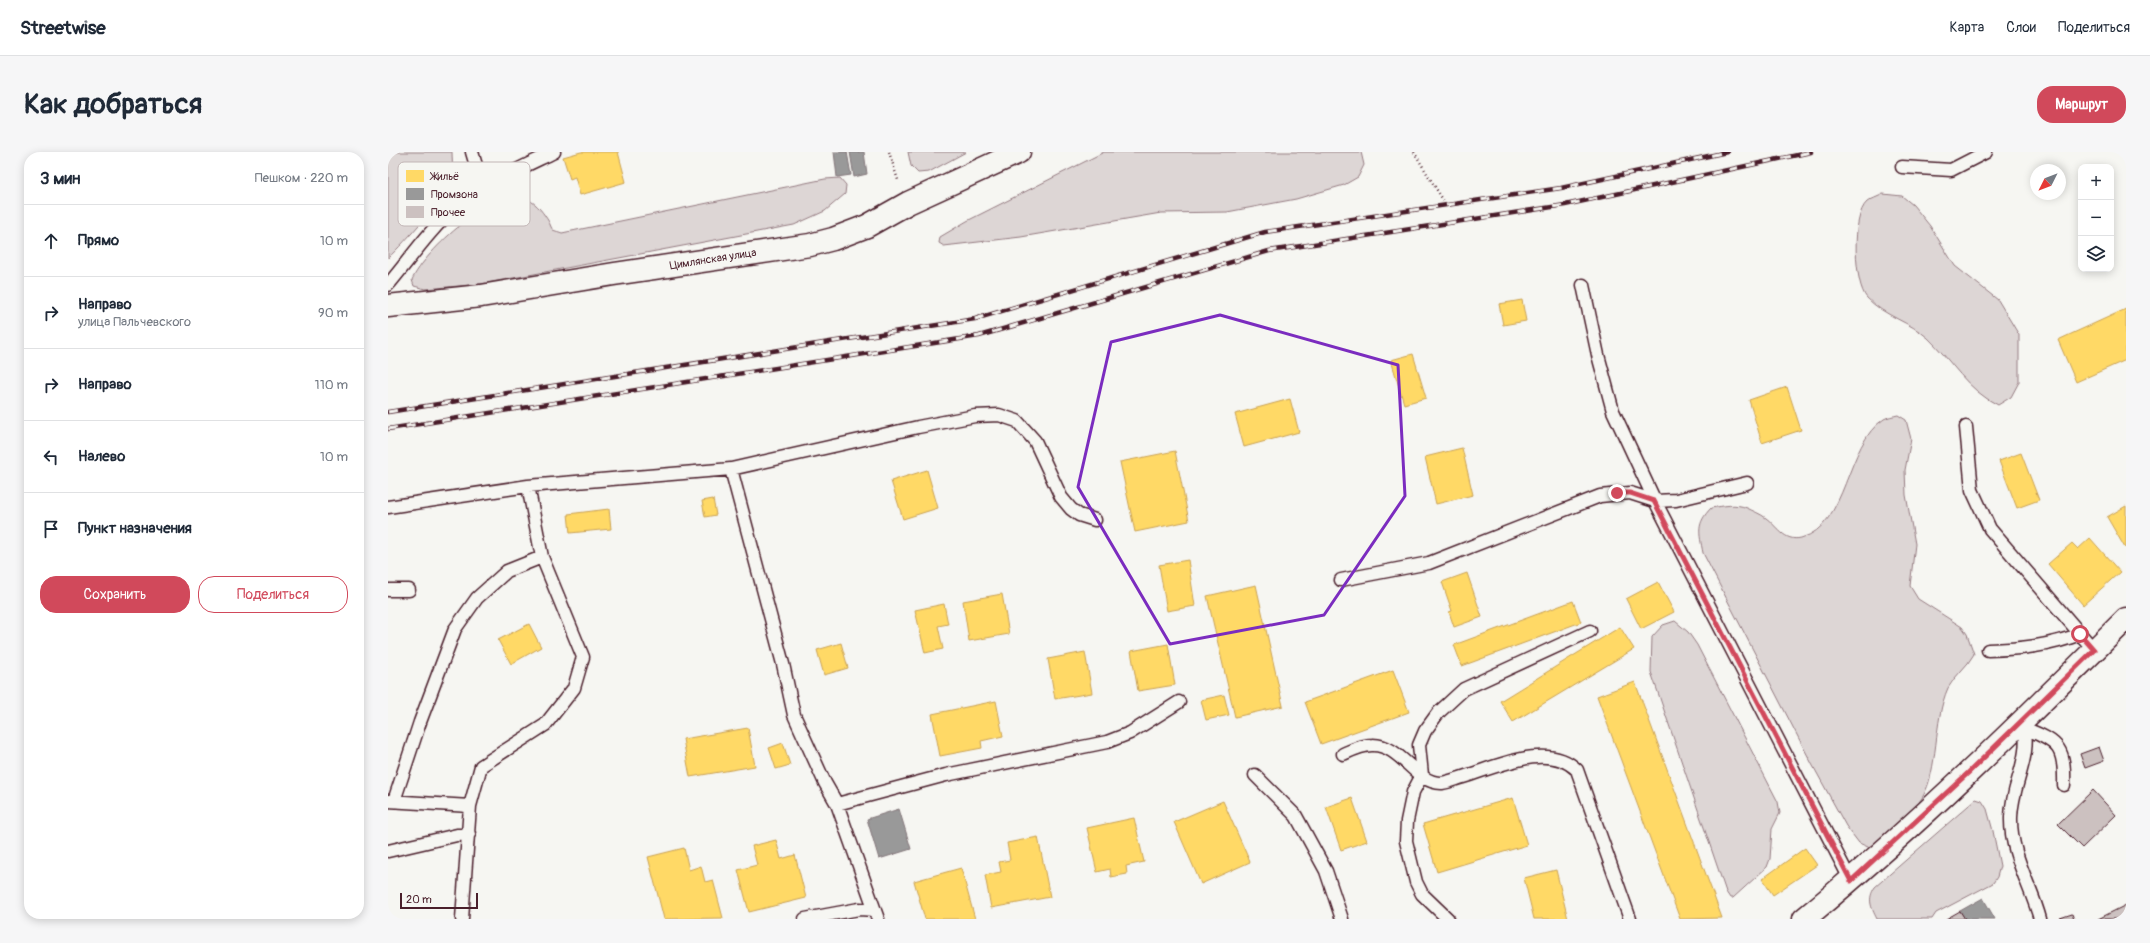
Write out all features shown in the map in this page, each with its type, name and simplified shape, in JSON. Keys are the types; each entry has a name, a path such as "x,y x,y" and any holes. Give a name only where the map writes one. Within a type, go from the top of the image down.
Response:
{"street":[{"name":"Цимлянская улица","path":"388,306 481,296 614,274 810,245 833,239 867,226 908,203 1020,152"},
{"path":"1804,919 1851,881 1968,773 2024,724 2094,650 2126,619"}],"lane":[{"path":"472,152 475,162"},
{"path":"530,165 554,152"},
{"path":"1902,167 1951,170 1986,152"},
{"path":"388,285 438,226"},
{"path":"1583,285 1598,355 1613,411 1654,501 1851,881"},
{"path":"388,507 528,486 731,469 918,427 975,416 999,415 1017,421 1035,441 1061,497 1070,509 1079,515 1095,520"},
{"path":"1966,427 1972,490 1983,517 1990,529 2094,650"},
{"path":"731,469 783,664 794,715 825,783 837,804 877,914"},
{"path":"1341,580 1429,564 1600,496 1630,493 1654,501 1676,500 1747,483"},
{"path":"462,919 470,806 481,766 546,725 574,688 584,657 542,558 528,486"},
{"path":"470,806 391,801 455,629 477,598 507,571 542,558"},
{"path":"388,590 409,590"},
{"path":"1448,919 1422,894 1416,882 1406,841 1407,821 1413,792 1422,775 1419,745 1425,731 1438,713 1464,690 1590,631"},
{"path":"1988,650 2028,647 2058,642 2080,634"},
{"path":"837,804 946,775 1106,742 1130,733 1179,702"},
{"path":"2024,724 2050,739 2058,746 2064,762 2064,785"},
{"path":"2024,724 2026,753 2012,801 2013,845 2040,919"},
{"path":"1343,754 1368,746 1387,748 1422,775 1435,782 1443,783 1538,755 1556,758 1570,763 1577,770 1630,919"},
{"path":"1254,775 1296,816 1326,871 1342,919"},
{"path":"388,851 457,835 468,834"},
{"path":"806,919 858,909 877,914"}],"path":[{"path":"889,152 905,202 908,203"},
{"path":"1414,152 1446,205"}],"highlighted area":[{"path":"1220,315 1398,365 1405,496 1324,615 1170,644 1078,487 1111,342"}],"shaded area":[{"path":"388,152 452,152 452,162 398,162 398,226 418,226 388,258"},
{"path":"908,152 966,152 929,172 918,173 911,166"},
{"path":"1104,152 1361,152 1364,165 1358,177 1344,185 1296,199 1227,212 1161,213 1021,237 944,246 939,243 940,237 967,221"},
{"path":"840,178 846,185 845,194 825,211 794,225 481,284 425,289 414,286 412,280 419,268 445,238 460,226 530,226 530,201 540,209 553,230 562,233 825,179"},
{"path":"1883,194 1902,196 1913,205 1930,226 1955,266 1998,300 2019,335 2019,382 2011,397 1998,405 1977,391 1937,347 1921,332 1881,310 1867,298 1859,279 1857,265 1856,250 1858,221 1867,202"},
{"path":"1898,415 1906,420 1911,439 1905,470 1906,495 1915,544 1910,586 1918,599 1962,627 1967,634 1974,654 1951,683 1943,701 1931,774 1922,798 1904,818 1878,841 1868,847 1859,843 1846,826 1812,764 1703,553 1700,539 1700,529 1703,519 1711,508 1734,505 1743,506 1762,515 1785,536 1790,538 1801,538 1816,530 1828,518 1838,502 1861,446 1871,431 1884,419"},
{"path":"1675,621 1688,632 1697,645 1778,802 1780,813 1772,829 1770,859 1767,867 1733,898 1730,898 1726,892 1651,672 1652,637 1663,625"},
{"path":"1976,799 1982,801 1987,809 1993,831 2000,866 1997,877 1993,883 1936,913 1932,919 1877,919 1871,903 1871,895 1875,887"}],"building: Жильё":[{"path":"581,152 618,152 626,182 580,195 575,177 570,179 563,157"},
{"path":"1522,300 1526,321 1503,325 1499,304"},
{"path":"2126,309 2126,360 2076,382 2058,340"},
{"path":"1413,354 1426,398 1404,404 1391,360"},
{"path":"1787,387 1801,430 1762,443 1749,400"},
{"path":"1290,399 1299,432 1244,447 1235,414"},
{"path":"1462,448 1473,495 1436,504 1425,457"},
{"path":"1175,451 1189,521 1135,532 1120,462"},
{"path":"2021,453 2039,500 2017,508 1999,461"},
{"path":"927,470 938,508 903,519 891,481"},
{"path":"713,499 716,515 705,517 702,501"},
{"path":"2126,506 2126,547 2125,548 2107,517"},
{"path":"609,509 611,529 570,533 568,514"},
{"path":"2090,538 2120,572 2083,605 2048,564 2072,543 2078,549"},
{"path":"1188,560 1195,606 1167,611 1159,565"},
{"path":"1467,573 1482,617 1454,627 1449,612 1452,611 1442,582"},
{"path":"1658,582 1674,612 1641,629 1626,599"},
{"path":"1256,585 1283,706 1235,717 1207,596"},
{"path":"1002,594 1009,634 969,641 963,601"},
{"path":"1573,601 1581,622 1462,666 1454,645"},
{"path":"944,604 948,624 938,626 943,649 925,653 915,610"},
{"path":"529,624 541,647 511,664 498,640"},
{"path":"1620,627 1634,649 1513,722 1500,701"},
{"path":"841,643 848,668 824,675 817,650"},
{"path":"1168,644 1175,685 1138,691 1131,651"},
{"path":"1085,652 1092,693 1055,699 1048,659"},
{"path":"1393,670 1409,712 1321,744 1305,702"},
{"path":"1635,682 1722,918 1680,919 1597,696"},
{"path":"1224,695 1229,715 1206,720 1201,700"},
{"path":"996,701 1003,736 981,741 982,748 940,756 932,714"},
{"path":"748,728 755,766 690,777 683,739"},
{"path":"783,743 790,765 776,769 769,748"},
{"path":"1352,798 1367,841 1341,850 1326,807"},
{"path":"1513,798 1527,845 1437,872 1423,824"},
{"path":"1223,801 1250,862 1201,884 1174,822"},
{"path":"1134,818 1144,862 1126,866 1127,874 1111,877 1110,869 1097,872 1087,828"},
{"path":"1038,837 1050,897 991,908 985,875 1001,872 999,862 1010,860 1007,843"},
{"path":"776,840 781,859 795,855 806,898 749,912 738,870 757,865 752,846"},
{"path":"684,848 689,870 701,866 705,882 713,880 723,918 664,919 648,857"},
{"path":"1805,848 1817,865 1773,895 1762,879"},
{"path":"961,868 975,919 925,919 914,881"},
{"path":"1556,870 1568,919 1534,919 1524,878"}],"building: Промзона":[{"path":"834,152 847,152 851,175 837,177"},
{"path":"850,152 864,152 867,174 854,177"},
{"path":"899,809 911,849 879,859 867,819"},
{"path":"1983,898 1995,919 1965,919 1960,911"}],"building: Прочее":[{"path":"2099,747 2104,761 2085,768 2080,754"},
{"path":"2093,790 2116,815 2082,848 2058,824"},
{"path":"2126,905 2126,919 2098,919"},
{"path":"1960,911 1965,919 1946,919"},
{"path":"2072,914 2074,919 2060,918"}],"railway":[{"path":"388,412 975,319 1265,232 1561,188 1727,152"},
{"path":"388,429 979,336 1269,251 1565,205 1811,152"}],"route":[{"path":"1617,493 1630,493 1654,501 1851,881 1968,773 2094,650 2080,634"}]}
